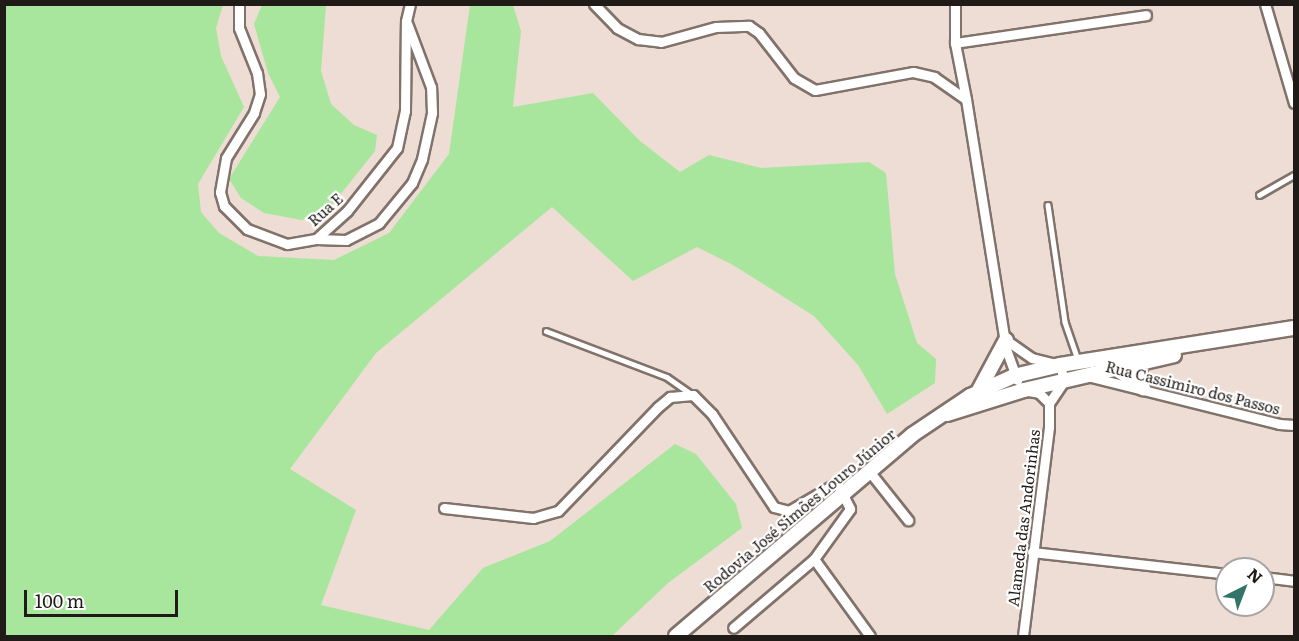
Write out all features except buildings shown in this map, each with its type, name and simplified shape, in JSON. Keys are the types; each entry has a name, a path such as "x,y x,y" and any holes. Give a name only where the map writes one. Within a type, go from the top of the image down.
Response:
{"main road":[{"name":"Rodovia José Simões Louro Júnior","path":"676,636 912,435 978,392 1014,376 1060,365 1097,358 1204,345 1294,328"},
{"path":"978,392 1006,340"},
{"name":"Rodovia José Simões Louro Júnior","path":"947,414 1024,390 1204,345"},
{"path":"1140,362 1139,376 1145,390"}],"street":[{"name":"Rua E","path":"239,4 239,28 257,73 260,94 247,126 226,158 220,192 225,206 247,229 287,244 316,238 347,211 397,148 405,111 406,21 410,4"},
{"path":"594,4 617,28 638,39 662,42 716,27 749,26 759,33 794,78 815,90 913,72 934,77 966,99"},
{"path":"955,4 955,43 1006,340 1014,376 1024,390 1039,393 1049,402 1064,381 1060,365 1032,358 1006,340"},
{"path":"1265,4 1294,103"},
{"path":"955,43 1146,15"},
{"path":"316,238 346,240 379,223 412,183 422,159 432,113 432,87 406,21"},
{"path":"1097,358 1110,369 1145,390"},
{"name":"Rua Cassimiro dos Passos","path":"1084,376 1279,424 1294,424"},
{"path":"444,508 533,518 558,511 658,407 670,397 693,394 712,414 774,507 789,511 837,483 844,492 850,509 814,559 733,628"},
{"name":"Alameda das Andorinhas","path":"1023,636 1049,427 1049,402"},
{"path":"869,471 908,520"},
{"path":"1032,552 1215,573"},
{"path":"814,559 870,636"},
{"path":"1275,579 1294,581"}],"lane":[{"path":"1259,195 1294,175"},
{"path":"1048,205 1065,322 1079,362"},
{"path":"546,331 667,377 693,394"}],"green space":[{"path":"4,5 223,5 216,28 221,56 244,107 198,184 201,212 219,233 258,256 334,260 389,233 449,154 470,5 513,5 521,31 513,107 593,93 640,141 680,172 709,155 761,168 869,162 886,173 895,274 917,343 936,359 935,383 887,414 858,365 814,316 733,265 697,247 633,281 552,207 376,353 290,469 356,510 321,605 429,630 483,568 550,541 675,444 696,454 736,504 742,528 668,583 612,636 5,636"},
{"path":"262,5 326,5 321,71 331,104 354,125 377,135 375,151 332,205 302,220 264,213 241,198 229,179 280,97 268,73 254,24"}]}
